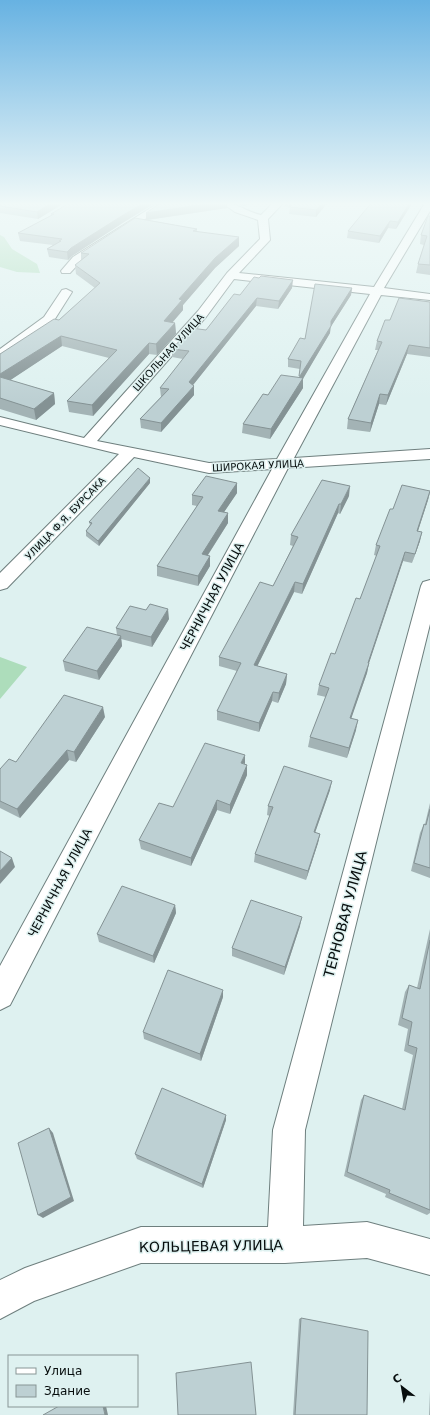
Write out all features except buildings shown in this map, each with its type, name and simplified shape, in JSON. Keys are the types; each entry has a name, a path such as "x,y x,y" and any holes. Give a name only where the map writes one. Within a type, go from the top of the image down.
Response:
{"street":[{"name":"ШКОЛЬНАЯ УЛИЦА","path":"87,443 202,314 239,268"},
{"name":"ЧЕРНИЧНАЯ УЛИЦА","path":"0,995 283,463 391,268"},
{"path":"232,275 430,296"},
{"path":"0,355 49,319 66,292"},
{"name":"ШИРОКАЯ УЛИЦА","path":"0,421 87,443 209,468 430,454"},
{"name":"УЛИЦА Ф.Я. БУРСАКА","path":"0,584 130,452"},
{"name":"ТЕРНОВАЯ УЛИЦА","path":"285,1245 289,1130 430,586"},
{"name":"КОЛЬЦЕВАЯ УЛИЦА","path":"0,1300 25,1286 142,1245 285,1245 367,1240 430,1257"}],"green space":[{"path":"4,268 38,268 40,273 17,272"},
{"path":"0,657 27,667 0,699"}]}
